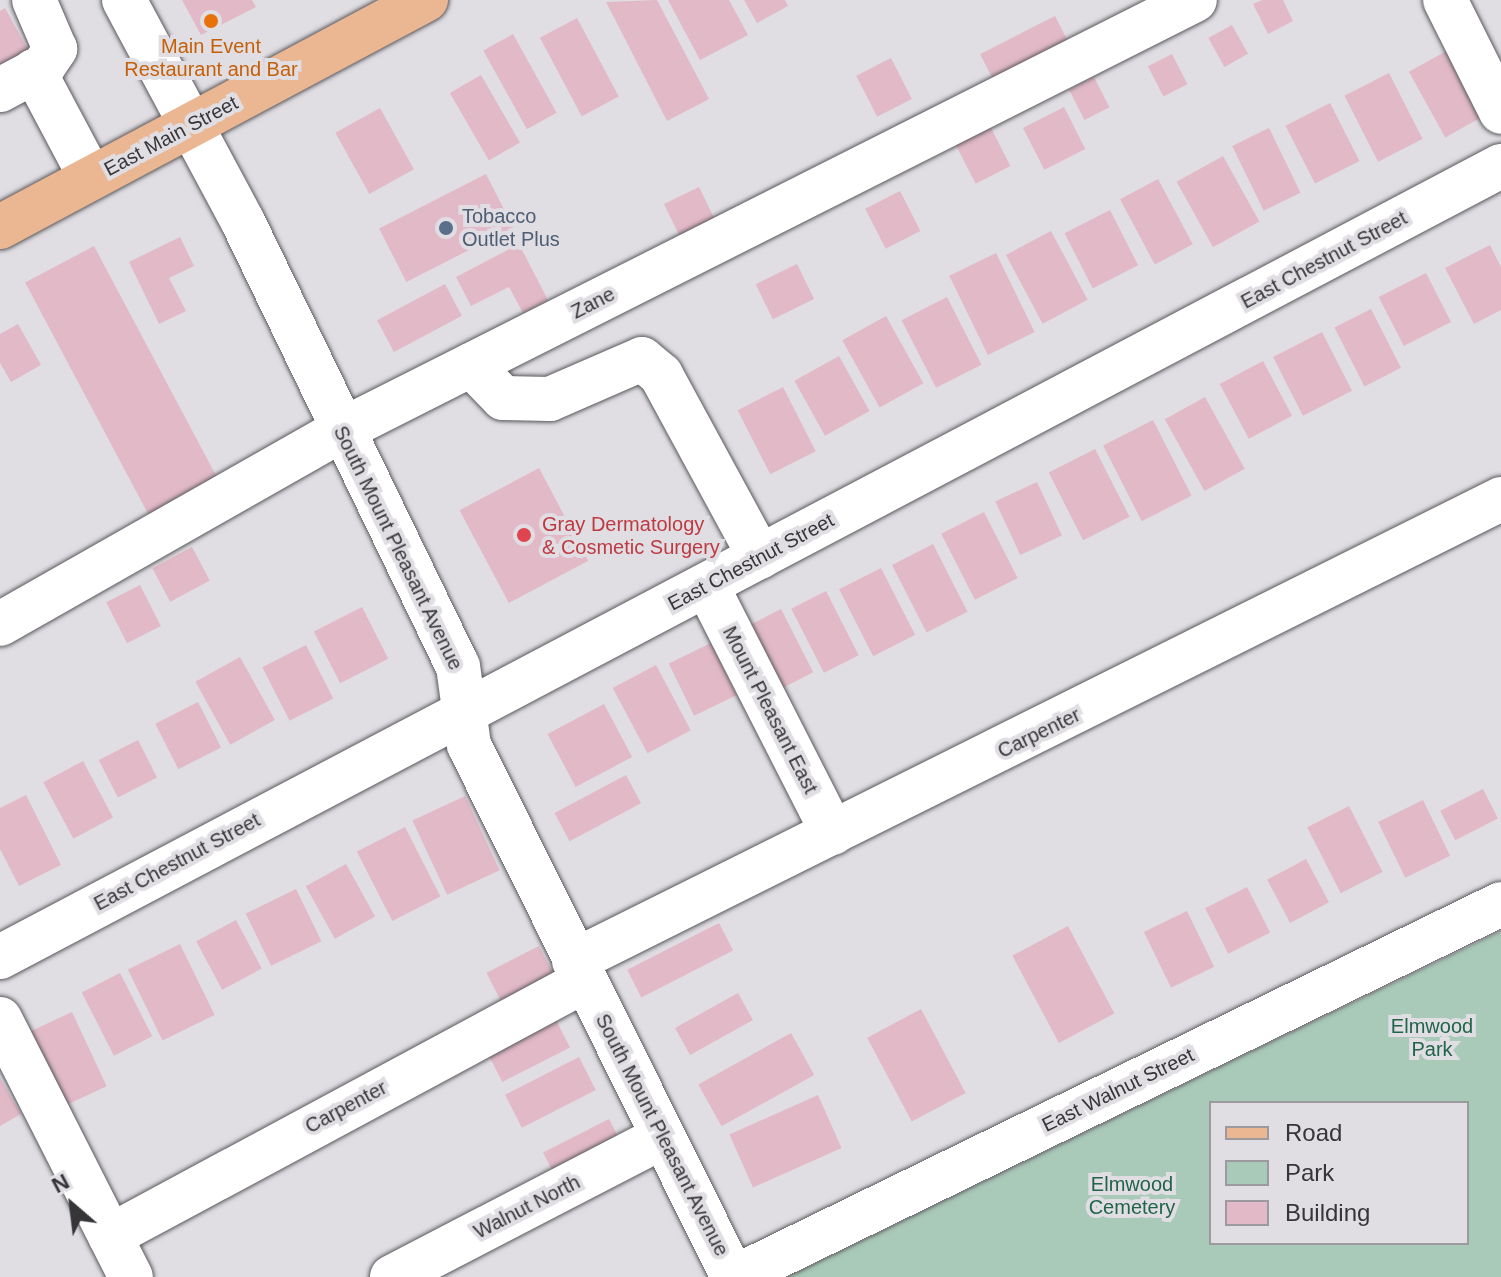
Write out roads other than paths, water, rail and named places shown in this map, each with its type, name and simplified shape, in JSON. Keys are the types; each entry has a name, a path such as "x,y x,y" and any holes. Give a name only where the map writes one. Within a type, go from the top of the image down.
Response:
{"main road":[{"name":"East Main Street","path":"0,227 426,0"}],"street":[{"path":"34,0 55,49 17,80 91,178"},
{"name":"South Mount Pleasant Avenue","path":"124,0 192,125 458,666 469,704 469,745 734,1277"},
{"name":"Zane","path":"0,624 342,430 1195,0"},
{"path":"1445,0 1501,112"},
{"name":"East Chestnut Street","path":"0,957 469,704 707,586 1501,166"},
{"path":"471,365 503,398 550,399 642,359 661,375 760,557"},
{"name":"Carpenter","path":"110,1236 579,971 833,833 1501,499"},
{"name":"Mount Pleasant East","path":"707,586 833,833"},
{"name":"East Walnut Street","path":"734,1277 1501,904"},
{"path":"0,1019 131,1277"},
{"name":"Walnut North","path":"392,1277 662,1137"}],"place":[{"name":"Main Event Restaurant and Bar","path":"211,21"},
{"name":"Tobacco Outlet Plus","path":"446,228"},
{"name":"Gray Dermatology & Cosmetic Surgery","path":"524,535"}],"park label":[{"name":"Elmwood Park","path":"1432,1038"},
{"name":"Elmwood Cemetery","path":"1132,1196"}]}
